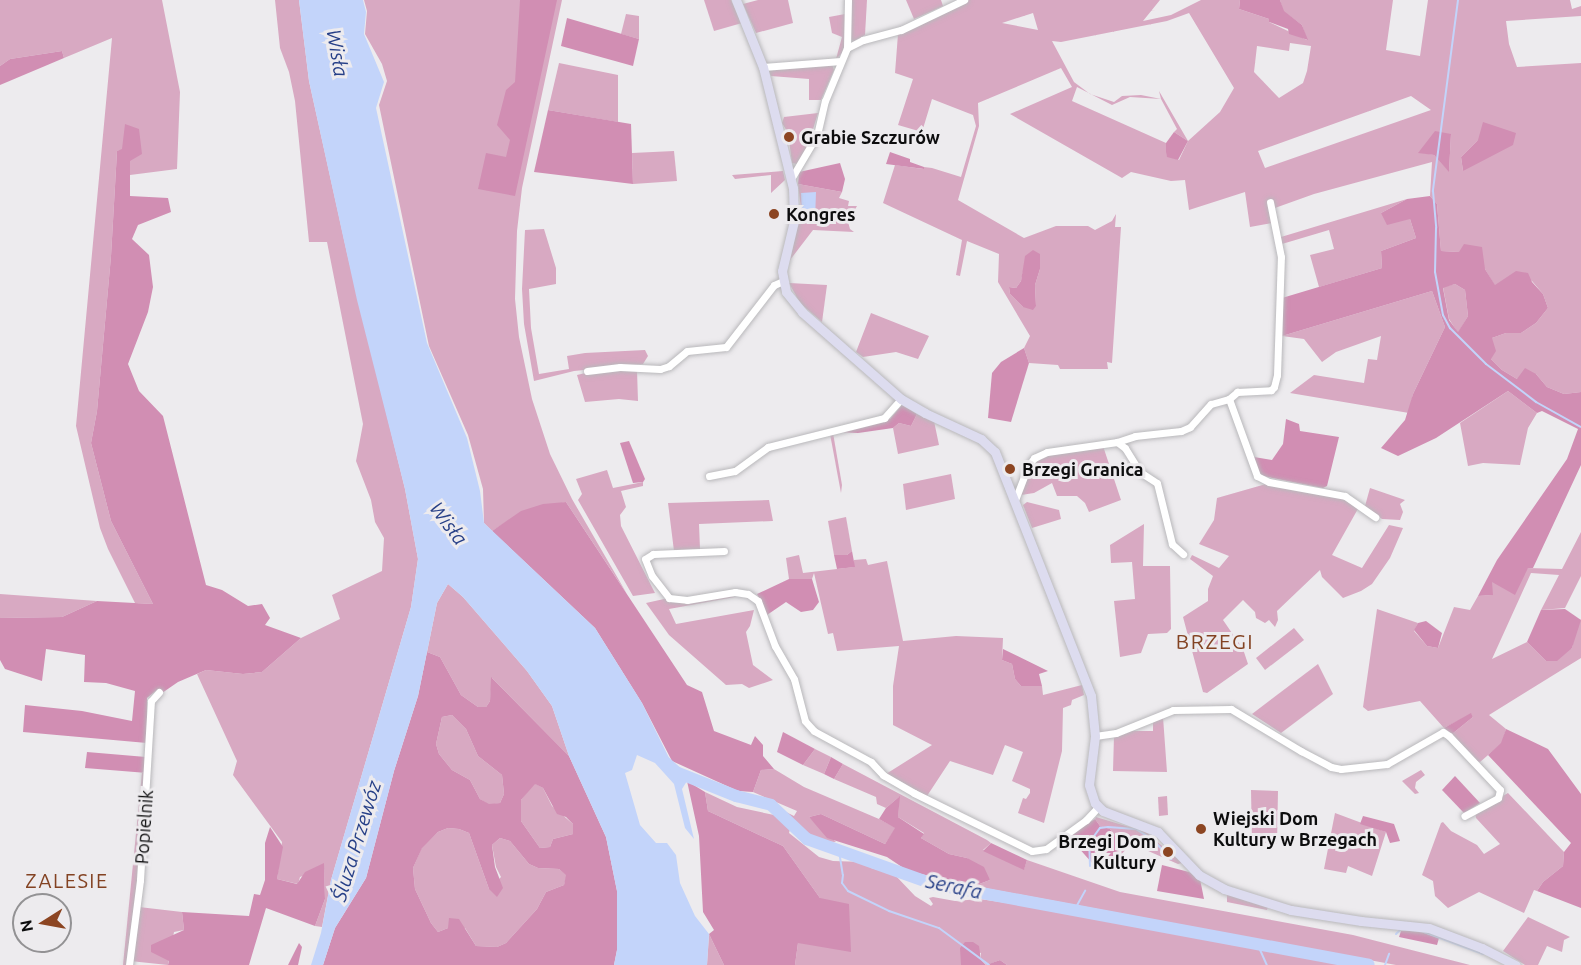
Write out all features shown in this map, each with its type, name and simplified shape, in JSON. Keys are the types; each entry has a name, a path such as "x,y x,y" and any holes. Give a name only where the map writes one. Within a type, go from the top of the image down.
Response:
{"street":[{"path":"736,0 763,67 791,178 795,212 783,263 783,281 788,295 802,312 902,399 925,413 970,432 995,452 1085,677 1094,709 1095,736 1089,790 1098,807 1158,832 1203,878 1224,889 1291,910 1361,921 1429,928 1482,948 1516,965"},
{"path":"791,178 817,135 825,101 847,48 848,0"},
{"path":"847,48 863,40 901,30 964,0"},
{"path":"763,67 841,61"},
{"path":"1015,500 1028,466 1040,455 1056,450 1117,442 1135,436 1185,429 1211,404 1229,399 1236,392 1271,390 1277,375 1281,257 1270,202"},
{"path":"587,371 620,367 660,369 669,366 687,351 726,347 774,285 783,281"},
{"path":"709,476 735,471 768,447 884,418 902,399"},
{"path":"1229,399 1257,476 1269,482 1345,496 1375,517"},
{"path":"1117,442 1125,448 1140,472 1157,483 1172,544 1183,554"},
{"path":"724,551 653,554 645,559 652,576 669,598 687,600 735,592 748,594 758,601 776,646 794,679 804,718 814,731 871,762 883,775 914,793 1032,851 1046,849 1098,807"},
{"name":"Popielnik","path":"129,965 140,880 151,701 159,692"},
{"path":"1095,736 1116,733 1173,711 1231,709 1243,713 1301,751 1331,767 1341,769 1388,764 1443,732 1501,794 1464,816"}],"shaded area":[{"path":"0,0 162,0 180,92 177,169 130,175 130,161 122,150 117,151 111,256 97,411 91,443 111,521 153,604 135,603 108,549 100,528 76,426 112,38 64,58 62,51 10,59 0,66"},
{"path":"275,0 299,0 309,81 347,253 405,489 418,559 411,607 331,880 322,927 315,926 325,899 324,868 300,877 298,884 277,879 282,842 233,775 237,761 197,674 206,670 243,674 262,672 301,638 340,619 332,595 382,571 384,538 375,522 371,500 356,461 363,424 327,242 309,242 295,101 289,72 280,48"},
{"path":"364,0 562,0 522,188 517,231 515,299 519,337 532,399 550,454 572,499 627,594 566,502 522,512 492,531 484,523 483,489 468,435 429,346 379,105 387,81 382,64 365,34 367,11"},
{"path":"520,0 557,0 515,196 478,189 486,153 506,157 510,140 497,125 506,90 515,82"},
{"path":"704,0 731,0 742,23 714,31"},
{"path":"758,0 788,0 793,23 756,33 743,4"},
{"path":"850,0 867,0 865,35 854,41 849,38"},
{"path":"906,0 941,0 943,6 914,19"},
{"path":"968,0 1160,0 1143,21 1171,15 1201,0 1240,0 1239,9 1269,19 1269,22 1307,40 1302,25 1283,11 1280,0 1393,0 1386,50 1420,56 1428,0 1570,0 1572,9 1581,6 1581,16 1506,21 1509,44 1517,67 1581,63 1581,392 1564,394 1547,387 1536,374 1517,379 1502,370 1491,359 1492,338 1506,333 1521,333 1536,323 1548,308 1543,294 1532,281 1516,272 1495,286 1485,269 1459,252 1441,251 1437,204 1430,196 1432,162 1314,194 1269,210 1272,223 1250,227 1245,192 1189,210 1185,180 1171,181 1131,172 1122,178 1010,114 1072,87 1061,68 978,103 979,126 958,200 1024,238 1056,226 1088,226 1095,230 1112,221 1116,214 1115,227 1121,227 1112,363 1107,362 1108,369 1060,369 1058,365 1029,363 1024,348 1030,336 998,282 999,254 967,241 960,276 956,275 962,240 883,203 895,165 932,168 961,177 976,126 973,115 932,99 922,132 898,125 913,79 895,73 898,34","holes":["1033,13 1038,30 1002,23","1189,13 1234,88 1220,112 1188,141 1179,160 1167,156 1166,143 1072,101 1077,87 1089,93 1074,82 1052,41 1061,42 1167,21","1290,43 1311,46 1303,83 1279,98 1254,72 1257,46 1289,51","1411,96 1431,110 1265,168 1258,151","1451,134 1449,171 1434,155 1419,152","1478,140 1463,171 1461,157","1024,267 1040,269 1035,285 1036,306 1023,307 1010,294 1009,287 1016,288 1021,281"]},
{"path":"1240,0 1280,0 1284,11 1302,25 1308,40 1289,34 1288,29 1269,22 1269,19 1239,9"},
{"path":"626,14 639,16 639,39 621,34"},
{"path":"845,14 845,44 842,53 836,59 842,37 832,33 829,17"},
{"path":"567,18 639,39 633,66 561,46"},
{"path":"62,51 64,58 0,85 0,66 10,59"},
{"path":"559,63 618,75 618,122 548,110"},
{"path":"832,64 834,70 821,100 809,100 809,79 771,76 768,70"},
{"path":"1159,91 1188,141 1174,132 1177,129"},
{"path":"1092,95 1114,102 1122,96 1141,95 1161,99 1130,97 1112,105"},
{"path":"548,110 631,124 633,184 534,172"},
{"path":"818,113 807,149 797,164 792,163 788,133 782,123 784,117"},
{"path":"1483,122 1516,133 1513,145 1463,171 1461,157 1478,140"},
{"path":"125,124 139,129 142,154 130,161 130,196 168,198 171,212 138,225 132,239 149,255 153,287 148,312 128,364 139,391 163,416 206,585 222,590 248,606 262,604 270,618 265,625 301,638 262,672 243,674 206,670 178,682 162,693 158,689 147,698 147,743 23,732 25,705 82,711 132,721 135,691 106,683 84,682 85,655 46,649 42,681 5,669 0,660 0,618 62,617 97,601 153,604 111,521 91,443 97,411 111,256 117,151 122,149"},
{"path":"1435,131 1451,134 1449,172 1434,155 1418,153"},
{"path":"1174,132 1188,141 1178,160 1167,157 1166,152 1166,143"},
{"path":"674,151 677,181 633,184 632,153"},
{"path":"890,152 910,159 910,162 924,169 886,164"},
{"path":"840,163 845,179 842,192 798,184 799,172"},
{"path":"783,171 785,180 771,193 771,175 735,179 732,175"},
{"path":"798,184 842,192 839,198 849,201 848,206 857,206 848,222 850,229 854,232 813,230 790,260 801,208"},
{"path":"1430,196 1437,204 1441,251 1459,252 1464,244 1482,247 1485,269 1495,285 1516,271 1528,273 1532,282 1543,294 1548,308 1536,323 1521,333 1506,333 1492,338 1496,351 1491,359 1502,370 1517,379 1525,368 1536,374 1547,387 1564,394 1581,392 1581,465 1533,568 1528,568 1515,595 1492,582 1493,595 1478,596 1497,560 1567,459 1578,429 1542,411 1537,413 1508,391 1436,438 1398,456 1381,448 1405,420 1413,394 1445,327 1432,291 1282,336 1282,298 1382,268 1381,251 1416,238 1410,219 1387,225 1381,213 1407,199","holes":["1455,284 1465,290 1468,316 1458,332 1449,320 1443,288"]},
{"path":"1407,199 1381,213 1410,219 1416,238 1381,251 1382,268 1319,287 1310,255 1334,249 1329,230 1282,244 1281,237"},
{"path":"544,229 556,268 556,284 529,289 531,328 539,374 569,369 567,356 585,353 645,350 648,356 643,364 574,371 534,381 524,324 522,289 525,230"},
{"path":"1033,250 1040,254 1040,269 1035,285 1036,306 1033,310 1023,307 1010,294 1009,287 1016,288 1021,281 1025,256"},
{"path":"789,283 827,285 822,322 800,303"},
{"path":"1455,284 1465,290 1468,316 1458,333 1449,319 1443,287"},
{"path":"1432,291 1445,327 1413,394 1409,413 1290,393 1314,375 1364,383 1368,359 1377,360 1381,336 1336,352 1322,362 1304,339 1282,336"},
{"path":"871,313 929,336 918,359 896,352 863,357 856,352"},
{"path":"1024,348 1029,363 1011,422 988,418 992,373 1001,362"},
{"path":"598,370 637,370 638,401 619,399 585,402 577,375"},
{"path":"1508,391 1537,413 1528,428 1520,465 1483,463 1468,466 1460,423"},
{"path":"902,405 917,414 911,426 899,423 893,428 858,433 837,432 890,419"},
{"path":"917,414 934,421 939,445 898,454 893,428 899,423 911,426"},
{"path":"1286,419 1299,424 1300,431 1339,437 1327,486 1323,488 1258,475 1254,457 1272,460 1283,444"},
{"path":"833,433 842,485 841,493 830,434"},
{"path":"629,441 645,479 643,482 633,483 620,443"},
{"path":"1103,446 1121,500 1089,512 1085,503 1077,496 1057,496 1052,483 1034,493 1021,495 1028,473 1042,457"},
{"path":"607,470 613,488 643,482 643,486 621,491 626,507 620,515 621,526 655,593 633,596 578,500 582,494 576,479"},
{"path":"951,474 955,499 906,510 903,484"},
{"path":"1266,484 1348,499 1359,507 1332,555 1362,568 1389,525 1403,528 1390,558 1372,584 1361,591 1343,598 1322,577 1320,570 1277,611 1278,620 1275,627 1269,620 1265,623 1256,618 1255,612 1243,600 1223,620 1243,649 1248,664 1207,693 1203,692 1183,617 1208,601 1208,589 1213,576 1190,559 1192,555 1219,568 1229,556 1199,544 1214,520 1217,498"},
{"path":"1370,488 1405,500 1400,504 1403,512 1400,520 1382,519 1365,506"},
{"path":"769,500 773,521 699,524 700,549 674,551 668,503"},
{"path":"566,502 687,685 702,692 714,731 751,745 755,736 763,745 763,756 774,769 761,770 753,792 738,791 672,761 642,703 595,628 492,531 521,511 543,504"},
{"path":"1027,502 1059,510 1061,519 1032,528 1023,505"},
{"path":"846,517 852,551 847,555 834,555 828,521"},
{"path":"1144,524 1143,566 1170,566 1171,629 1167,633 1148,634 1141,653 1120,657 1114,601 1135,599 1132,562 1111,563 1110,545"},
{"path":"1581,532 1581,576 1565,608 1541,610 1559,575 1531,573 1492,659 1527,642 1546,661 1572,648 1581,619 1581,658 1489,715 1506,729 1502,743 1480,762 1474,760 1452,734 1473,717 1471,714 1444,728 1420,701 1368,711 1363,707 1377,609 1418,623 1414,631 1427,646 1438,648 1454,607 1470,610 1478,596 1492,595 1492,582 1528,568 1562,569"},
{"path":"852,551 855,567 837,569 834,555 847,555"},
{"path":"799,555 803,573 854,567 854,560 866,559 868,565 887,561 903,641 956,636 1003,638 1002,660 1012,664 1015,679 1021,686 1042,686 1043,695 1082,685 1084,695 1072,700 1071,705 1063,708 1062,751 1044,823 1018,813 1023,798 1026,799 1030,793 1030,789 1012,781 1023,752 1005,745 993,775 950,761 927,796 886,774 932,745 893,725 893,686 899,646 837,651 833,633 828,634 814,573 812,579 789,579 786,558"},
{"path":"789,579 812,579 819,602 813,610 801,612 786,602 767,615 757,594"},
{"path":"448,584 463,597 527,671 552,706 569,756 492,678 490,701 486,707 478,707 461,695 440,657 427,652 437,603"},
{"path":"0,594 97,601 62,617 0,618"},
{"path":"721,596 735,597 669,609 676,624 754,610 746,632 753,665 773,680 749,688 742,684 726,685 669,635 646,603 664,599 677,602"},
{"path":"1565,609 1581,620 1572,648 1557,661 1546,661 1527,642 1541,610"},
{"path":"1426,621 1442,633 1438,648 1427,646 1414,630 1418,623"},
{"path":"1294,628 1304,640 1265,670 1256,658"},
{"path":"1003,649 1048,671 1039,674 1042,686 1021,686 1015,679 1012,664 1002,660"},
{"path":"427,652 440,657 461,695 478,707 486,707 490,701 491,677 569,756 606,837 617,891 617,950 614,965 323,965 335,928 366,878 394,771 418,696","holes":["452,715 466,729 478,756 502,775 504,794 500,803 489,804 480,799 470,780 452,770 439,754 436,744 442,717","535,784 543,788 557,814 566,817 573,824 573,834 553,839 550,847 540,848 521,821 521,800","448,828 469,833 489,889 497,897 503,888 495,867 492,845 500,838 510,841 529,864 538,868 559,869 566,875 564,885 546,892 537,909 506,943 497,947 476,946 459,919 449,918 448,928 438,932 431,923 415,889 413,868 422,848 438,832"]},
{"path":"1318,664 1333,694 1281,733 1252,714"},
{"path":"1471,713 1473,717 1452,734 1444,728"},
{"path":"452,715 466,729 478,756 502,775 504,794 500,803 489,805 480,799 470,780 452,770 439,754 436,744 442,717"},
{"path":"1163,717 1167,772 1113,771 1114,736 1129,731 1153,731 1153,720"},
{"path":"1506,729 1548,749 1581,794 1581,908 1537,891 1543,882 1563,866 1564,852 1571,843 1488,755 1501,743"},
{"path":"783,732 815,749 803,765 777,752"},
{"path":"815,749 831,757 824,774 803,765"},
{"path":"87,752 146,757 147,773 85,768"},
{"path":"831,757 843,764 834,779 824,774"},
{"path":"843,764 987,840 991,843 983,850 1024,869 1027,860 1120,892 1353,935 1470,965 1396,965 974,886 990,880 967,858 949,854 921,838 924,833 898,817 899,797 886,808 877,804 876,797 834,779"},
{"path":"774,769 804,787 896,828 885,844 821,814 809,817 836,842 818,841 792,821 789,833 819,857 833,861 865,862 871,868 895,875 915,896 931,906 933,904 929,898 933,897 955,901 980,899 1079,914 1344,965 1007,965 1000,960 987,965 981,960 981,953 961,948 961,965 795,965 798,943 820,898 783,846 708,811 705,792 737,807 774,815 784,811 794,816 797,811 753,792 761,770"},
{"path":"1421,770 1425,775 1416,782 1415,788 1419,793 1415,794 1402,781"},
{"path":"142,773 147,773 136,893 126,965 123,965"},
{"path":"1455,776 1480,803 1464,813 1442,790"},
{"path":"687,781 705,792 708,811 783,846 820,898 849,904 851,952 798,943 795,965 724,965 709,934 714,930 703,912 699,836"},
{"path":"534,783 543,788 552,806 573,824 573,834 553,839 550,847 540,848 521,821 521,800"},
{"path":"1251,790 1278,791 1277,844 1252,843"},
{"path":"1508,793 1564,852 1563,866 1543,882 1537,891 1534,890 1524,913 1479,892 1448,908 1435,896 1433,881 1422,875 1441,823 1443,822 1451,831 1477,845 1484,854 1500,844 1476,818 1475,812"},
{"path":"900,796 898,817 924,834 921,838 949,854 967,858 984,867 990,880 974,886 908,871 887,857 827,838 809,817 821,814 885,844 895,828 879,819 886,808"},
{"path":"1167,796 1168,815 1159,816 1158,797"},
{"path":"1335,813 1386,832 1372,876 1348,866 1346,873 1324,869"},
{"path":"1363,816 1394,824 1400,841 1390,843 1386,832 1360,824"},
{"path":"1096,817 1146,832 1182,863 1178,864 1139,847 1127,848 1115,862 1119,840 1110,829 1100,826"},
{"path":"1095,819 1100,826 1110,829 1119,840 1115,862 1093,864 1068,836"},
{"path":"270,827 283,847 277,879 297,884 305,872 324,863 325,899 315,926 266,908 249,965 168,965 169,961 151,952 151,945 184,930 182,912 249,916 254,894 260,895 265,880 265,843"},
{"path":"448,828 469,833 489,889 501,877 496,867 492,845 500,838 510,841 529,864 538,868 559,869 567,875 564,885 546,892 537,909 506,943 497,947 476,946 465,928 448,928 438,932 431,923 415,889 413,868 422,847 438,832"},
{"path":"991,843 1027,860 1024,870 983,851"},
{"path":"1162,865 1189,872 1200,879 1204,899 1157,891"},
{"path":"1227,894 1268,906 1267,910 1227,902"},
{"path":"139,907 182,912 184,930 174,932 168,965 130,961"},
{"path":"1528,917 1570,937 1564,940 1562,952 1547,946 1538,965 1525,965 1503,951"},
{"path":"1401,931 1418,931 1439,938 1437,945 1399,937"},
{"path":"709,934 724,965 707,965"},
{"path":"965,942 973,942 979,946 981,960 986,965 961,965 960,948"},
{"path":"299,943 302,947 298,965 288,965"},
{"path":"1000,960 1007,965 986,965"}],"water":[{"path":"299,0 363,0 366,12 364,34 384,82 376,108 427,343 467,438 480,491 484,523 595,628 642,703 676,772 687,781 682,789 694,839 685,828 674,784 655,763 637,755 632,770 625,773 640,825 656,843 667,843 676,855 680,883 695,916 709,934 707,965 614,965 617,950 617,891 606,837 569,756 552,706 527,671 463,597 448,584 437,603 418,696 394,771 366,878 335,928 323,965 311,965 321,933 331,880 411,607 418,559 405,489 357,300 309,81"},
{"path":"816,192 815,221 802,220 801,193"}],"waterway":[{"path":"1458,0 1433,191 1436,228 1435,272 1443,315 1450,328 1486,364 1536,402 1581,427"},
{"name":"Serafa","path":"665,762 676,772 736,796 771,805 807,839 933,884 1369,965"},
{"path":"1090,866 1089,843 1100,828 1108,827 1136,829 1152,839 1171,859"},
{"path":"839,851 842,883 848,891 889,911 939,928 989,965"},
{"path":"1075,909 1085,891"},
{"path":"1396,934 1401,929"},
{"path":"1424,932 1483,954"},
{"path":"1257,943 1267,965"},
{"path":"1385,965 1389,954"}],"place":[{"name":"Grabie Szczurów","path":"789,137"},
{"name":"Kongres","path":"774,214"},
{"name":"Brzegi Granica","path":"1010,469"},
{"name":"Wiejski Dom Kultury w Brzegach","path":"1201,829"},
{"name":"Brzegi Dom Kultury","path":"1168,852"}],"district":[{"name":"BRZEGI","path":"1215,641"},
{"name":"ZALESIE","path":"67,880"}],"water label":[{"name":"Wisła","path":"338,53"},
{"name":"Wisła","path":"449,523"},
{"name":"Śluza Przewóz","path":"356,841"}]}
